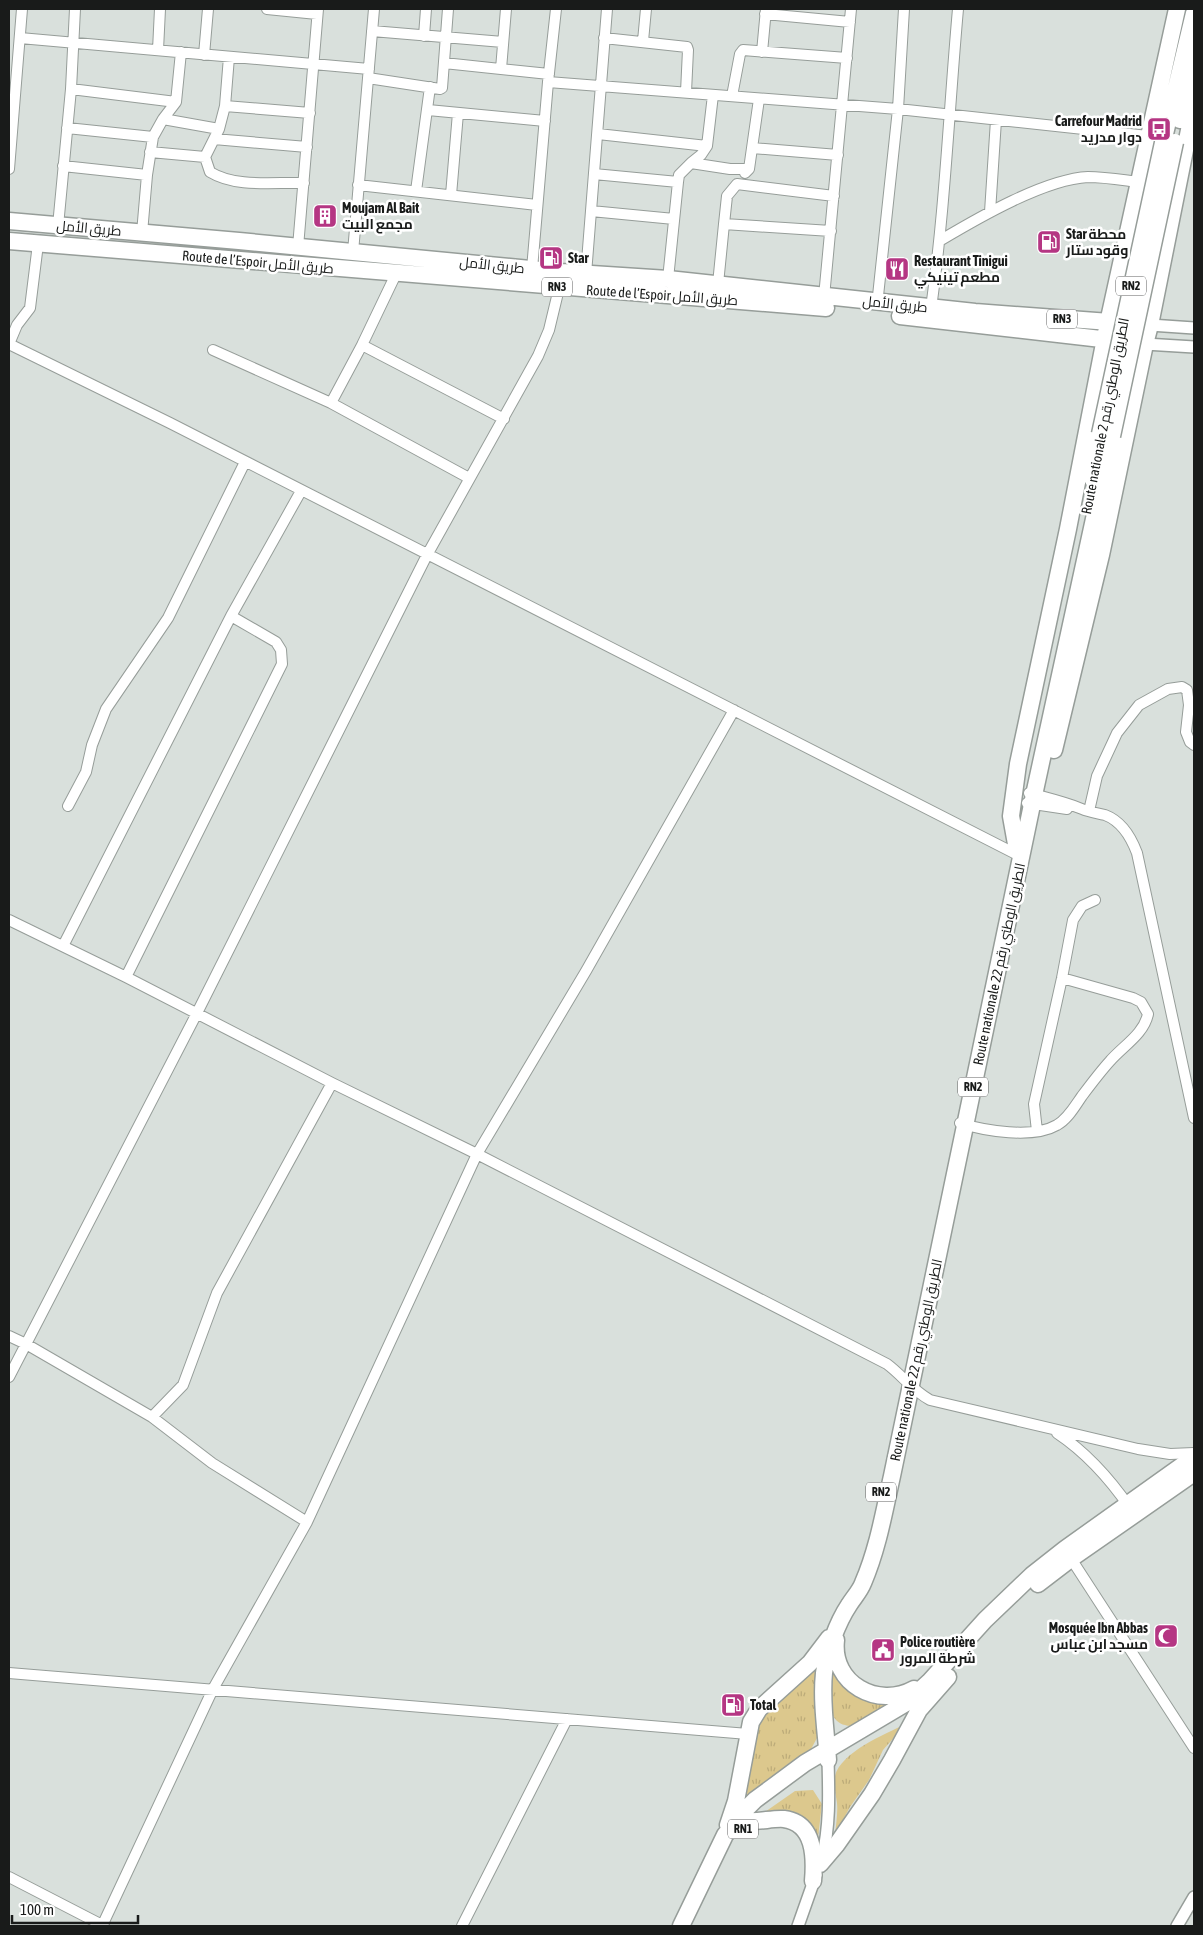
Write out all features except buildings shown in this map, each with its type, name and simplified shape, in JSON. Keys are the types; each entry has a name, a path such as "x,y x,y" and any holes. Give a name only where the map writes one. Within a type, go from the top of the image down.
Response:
{"highway":[{"path":"1015,848 1011,816 1018,764 1068,529 1104,340 1138,182 1162,138 1178,9"},
{"name":"RN2","path":"1162,138 1194,13"},
{"name":"RN2","path":"1162,138 1194,53"},
{"path":"1031,796 1043,780 1051,762 1063,717 1101,555 1194,105"},
{"name":"Route nationale الطريق الوطني رقم 2","path":"1064,635 1106,435 1162,138"},
{"name":"طريق الأمل","path":"9,221 532,269 561,279 586,274 668,279 932,308 1108,322"},
{"name":"Route de l’Espoir طريق الأمل","path":"9,242 101,248 396,274 561,279 1145,344"},
{"name":"RN3","path":"1108,322 1150,325"},
{"name":"Route nationale 22 الطريق الوطني رقم","path":"838,1627 848,1605 860,1589 876,1548 906,1382 1064,635"},
{"name":"Route nationale 22 الطريق الوطني رقم","path":"962,1124 1015,848 1031,796"},
{"path":"828,1755 906,1703 929,1682 984,1620 1032,1575 1068,1554 1131,1509 1194,1455"},
{"path":"1131,1509 1194,1473"},
{"path":"820,1864 837,1844 872,1794 919,1710 991,1628 1068,1554"},
{"path":"838,1627 835,1648 839,1666 849,1681 864,1692 881,1697 899,1696 929,1682"},
{"name":"RN2","path":"742,1812 748,1734 751,1722 759,1709 810,1663 838,1627"},
{"name":"RN2","path":"828,1755 824,1673 828,1654 838,1627"},
{"path":"828,1755 919,1710"},
{"name":"RN1","path":"681,1926 725,1834 742,1812 774,1785 828,1755"},
{"path":"742,1812 784,1819 797,1824 804,1830 810,1839 815,1859 813,1880"},
{"name":"RN1","path":"692,1926 742,1812"}],"street":[{"path":"9,169 13,73 20,38 22,9"},
{"path":"58,226 71,89 75,9"},
{"path":"158,50 160,9"},
{"path":"204,55 208,9"},
{"path":"266,9 317,11 298,247"},
{"path":"353,252 374,9"},
{"path":"424,36 426,9"},
{"path":"20,38 314,64 442,88 448,9"},
{"path":"501,69 506,9"},
{"path":"532,269 548,78 556,9"},
{"path":"586,274 607,9"},
{"path":"643,41 646,9"},
{"path":"824,297 851,9"},
{"path":"875,302 878,296 898,109 904,9"},
{"path":"932,308 940,240 948,115 958,9"},
{"path":"762,52 765,11 850,22"},
{"path":"9,26 20,27"},
{"path":"372,31 503,42"},
{"path":"604,38 687,47 686,92"},
{"path":"142,233 147,174 153,137 163,119 176,102 181,52"},
{"path":"732,96 741,52 847,58"},
{"path":"229,57 225,106 219,129 205,157 210,172 220,178 243,182 304,183"},
{"path":"444,63 501,69 601,85 842,106 898,109 1162,138"},
{"path":"416,191 430,87"},
{"path":"71,89 176,102"},
{"path":"668,279 679,175 701,155 706,146 713,95"},
{"path":"718,284 727,196 749,169 759,99"},
{"path":"225,106 310,113"},
{"path":"428,110 545,122"},
{"path":"451,195 458,113"},
{"path":"163,119 219,129"},
{"path":"990,212 996,120"},
{"path":"67,128 153,137"},
{"path":"598,134 706,146"},
{"path":"214,140 307,147"},
{"path":"752,148 838,155"},
{"path":"150,152 205,157"},
{"path":"691,163 730,169 749,169"},
{"path":"63,166 147,174"},
{"path":"594,174 678,182"},
{"path":"940,240 990,212 1038,190 1088,177 1138,182"},
{"path":"737,184 834,196"},
{"path":"358,185 537,205"},
{"path":"591,211 674,219"},
{"path":"724,224 831,230"},
{"path":"38,244 30,308 17,324 9,344 734,710 1015,848"},
{"path":"330,403 362,345 396,274"},
{"path":"9,1377 197,1012 427,555 538,356 549,330 561,279"},
{"name":"RN3","path":"1150,325 1194,328"},
{"name":"Route de l’Espoir طريق الأمل","path":"1145,344 1194,347"},
{"path":"362,345 504,419"},
{"path":"213,350 330,403 469,478"},
{"path":"68,806 86,772 92,745 106,709 168,618 245,462"},
{"path":"62,946 231,616 301,491"},
{"path":"126,977 282,664 281,650 276,642 231,616"},
{"path":"1086,810 1097,776 1117,733 1139,705 1168,689 1182,687 1188,690 1189,705 1186,732 1194,746"},
{"path":"9,1877 103,1926 213,1689 307,1522 477,1154 586,971 734,710"},
{"path":"1031,796 1107,816 1115,821 1133,842 1137,853 1194,1118"},
{"path":"1037,1132 1034,1104 1073,920 1082,906 1095,900"},
{"path":"9,920 197,1012 332,1083 477,1154 887,1364 922,1395 942,1403 1052,1430 1156,1452 1194,1455"},
{"path":"962,1124 1026,1133 1037,1132 1058,1125 1068,1116 1100,1073 1144,1026 1148,1014 1142,1002 1062,978"},
{"path":"152,1417 183,1385 217,1293 332,1083"},
{"path":"9,1336 152,1417 212,1463 307,1522"},
{"path":"1052,1430 1084,1453 1098,1467 1131,1509"},
{"path":"1068,1554 1194,1748"},
{"path":"9,1673 748,1734"},
{"path":"462,1926 567,1719"},
{"path":"798,1926 820,1864 827,1837 829,1821 828,1755"},
{"path":"1177,1926 1194,1897"}],"green space":[{"path":"820,1659 817,1738 810,1751 741,1802 751,1748 761,1720 780,1696"},
{"path":"832,1666 894,1703 856,1726 848,1726 838,1722 833,1716 829,1700"},
{"path":"906,1724 883,1750 869,1780 850,1807 835,1835 837,1807 834,1779 839,1767 846,1759 865,1745"},
{"path":"813,1790 822,1804 818,1838 812,1829 759,1816 795,1791"}],"place":[{"name":"Carrefour Madrid دوار مدريد","path":"1159,129"},
{"name":"Moujam Al Bait مجمع البيت","path":"325,216"},
{"name":"Star محطة وقود ستار","path":"1049,242"},
{"name":"Star","path":"551,258"},
{"name":"Restaurant Tinigui مطعم تينيكي","path":"897,269"},
{"name":"Mosquée Ibn Abbas مسجد ابن عباس","path":"1166,1636"},
{"name":"Police routière شرطة المرور","path":"883,1650"},
{"name":"Total","path":"733,1705"}]}
